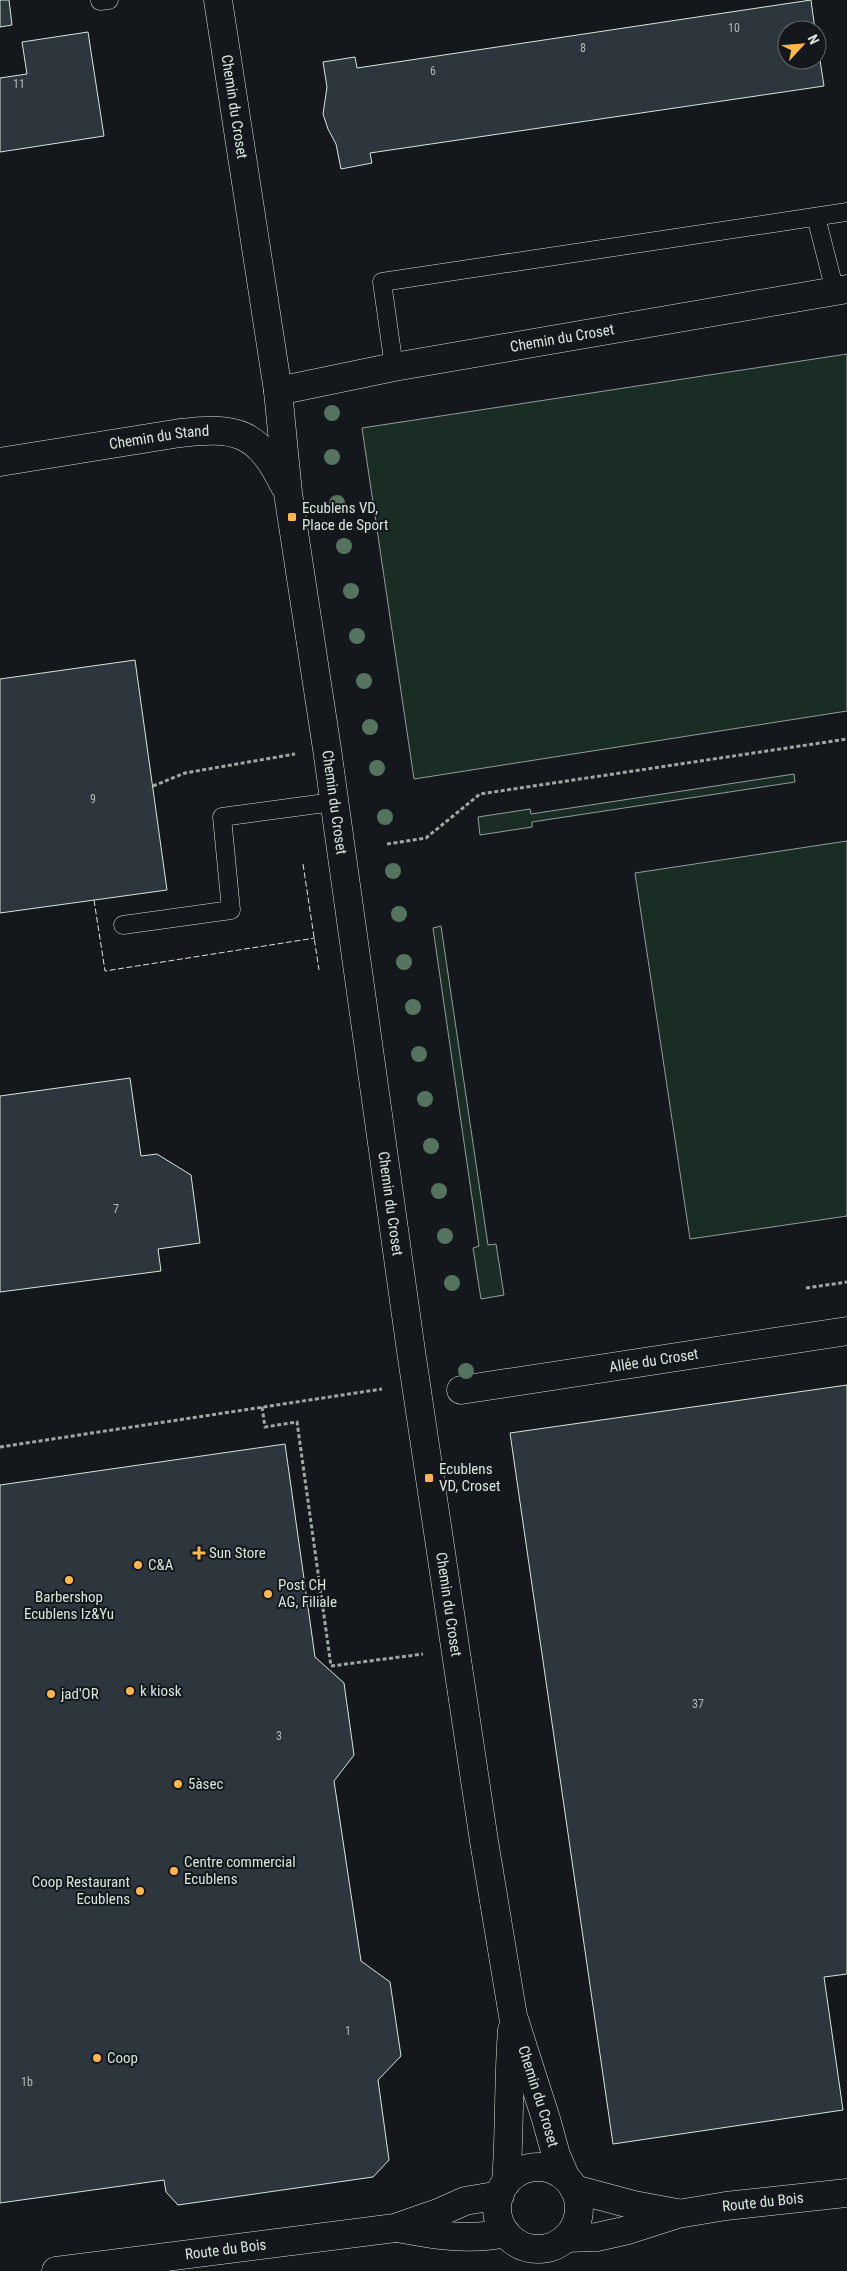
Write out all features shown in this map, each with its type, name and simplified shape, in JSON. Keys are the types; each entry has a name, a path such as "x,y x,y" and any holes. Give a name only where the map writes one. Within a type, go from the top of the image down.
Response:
{"street":[{"name":"Chemin du Croset","path":"218,0 278,392 288,493 327,749 454,1650 513,2016 556,2156 570,2183"},
{"name":"Chemin du Croset","path":"278,392 394,366 841,290"},
{"name":"Chemin du Stand","path":"0,462 180,433 226,430 244,435 258,446 272,462 288,493"},
{"name":"Allée du Croset","path":"461,1390 847,1331"},
{"name":"Chemin du Croset","path":"503,2189 508,2150 508,2081 513,2016"},
{"path":"528,2168 548,2169 570,2183 578,2202 578,2215 574,2228 557,2252 541,2249 534,2260 506,2233 499,2222 497,2208 503,2189 516,2174 528,2168"},
{"name":"Route du Bois","path":"570,2183 634,2205 678,2214"},
{"name":"Route du Bois","path":"56,2271 396,2228 503,2189"},
{"name":"Route du Bois","path":"557,2252 678,2214 726,2206 847,2193"},
{"name":"Route du Bois","path":"396,2228 458,2237 485,2238 506,2233"}],"lane":[{"path":"394,366 382,282 847,212"},
{"path":"816,217 841,290"},
{"path":"123,925 232,910 222,816 333,802"}],"path":[{"path":"386,844 426,838 480,794 847,739"},
{"path":"153,786 185,773 327,749"},
{"path":"806,1288 847,1282"},
{"path":"0,1447 385,1389"},
{"path":"262,1407 265,1427 297,1422 331,1666 424,1654"}],"green space":[{"path":"847,354 847,711 414,779 362,428"},
{"path":"794,774 795,782 532,822 532,827 480,835 478,817 530,809 531,814"},
{"path":"847,841 847,1216 690,1239 635,873"},
{"path":"441,926 488,1245 496,1244 504,1295 481,1299 473,1248 479,1246 433,928"}],"building":[{"path":"0,0 9,0 12,25 0,27"},
{"path":"811,0 814,20 777,20 777,70 822,70 824,86 370,153 372,163 341,169 336,144 323,114 327,87 323,62 355,57 357,68"},
{"path":"88,32 104,136 0,152 0,78 27,74 22,42"},
{"path":"135,660 167,890 0,913 0,679"},
{"path":"130,1078 141,1156 157,1154 191,1175 200,1243 158,1249 161,1271 0,1292 0,1096"},
{"path":"847,1385 847,1974 824,1977 843,2110 613,2144 510,1433"},
{"name":"Centre commercial Ecublens","path":"285,1444 315,1657 344,1683 354,1755 334,1781 361,1961 390,1982 401,2056 378,2080 389,2160 373,2177 178,2205 166,2192 164,2180 0,2203 0,1485"}],"fence":[{"path":"303,864 319,970"},
{"path":"94,900 105,971 315,938"}],"place":[{"name":"Ecublens VD, Place de Sport","path":"292,517"},
{"name":"Ecublens VD, Croset","path":"429,1478"},
{"name":"Sun Store","path":"199,1553"},
{"name":"C&A","path":"138,1565"},
{"name":"Barbershop Ecublens Iz&Yu","path":"69,1580"},
{"name":"Post CH AG, Filiale","path":"268,1594"},
{"name":"k kiosk","path":"130,1691"},
{"name":"jad'OR","path":"51,1694"},
{"name":"5àsec","path":"178,1784"},
{"name":"Centre commercial Ecublens","path":"174,1871"},
{"name":"Coop Restaurant Ecublens","path":"140,1891"},
{"name":"Coop","path":"97,2058"}]}
